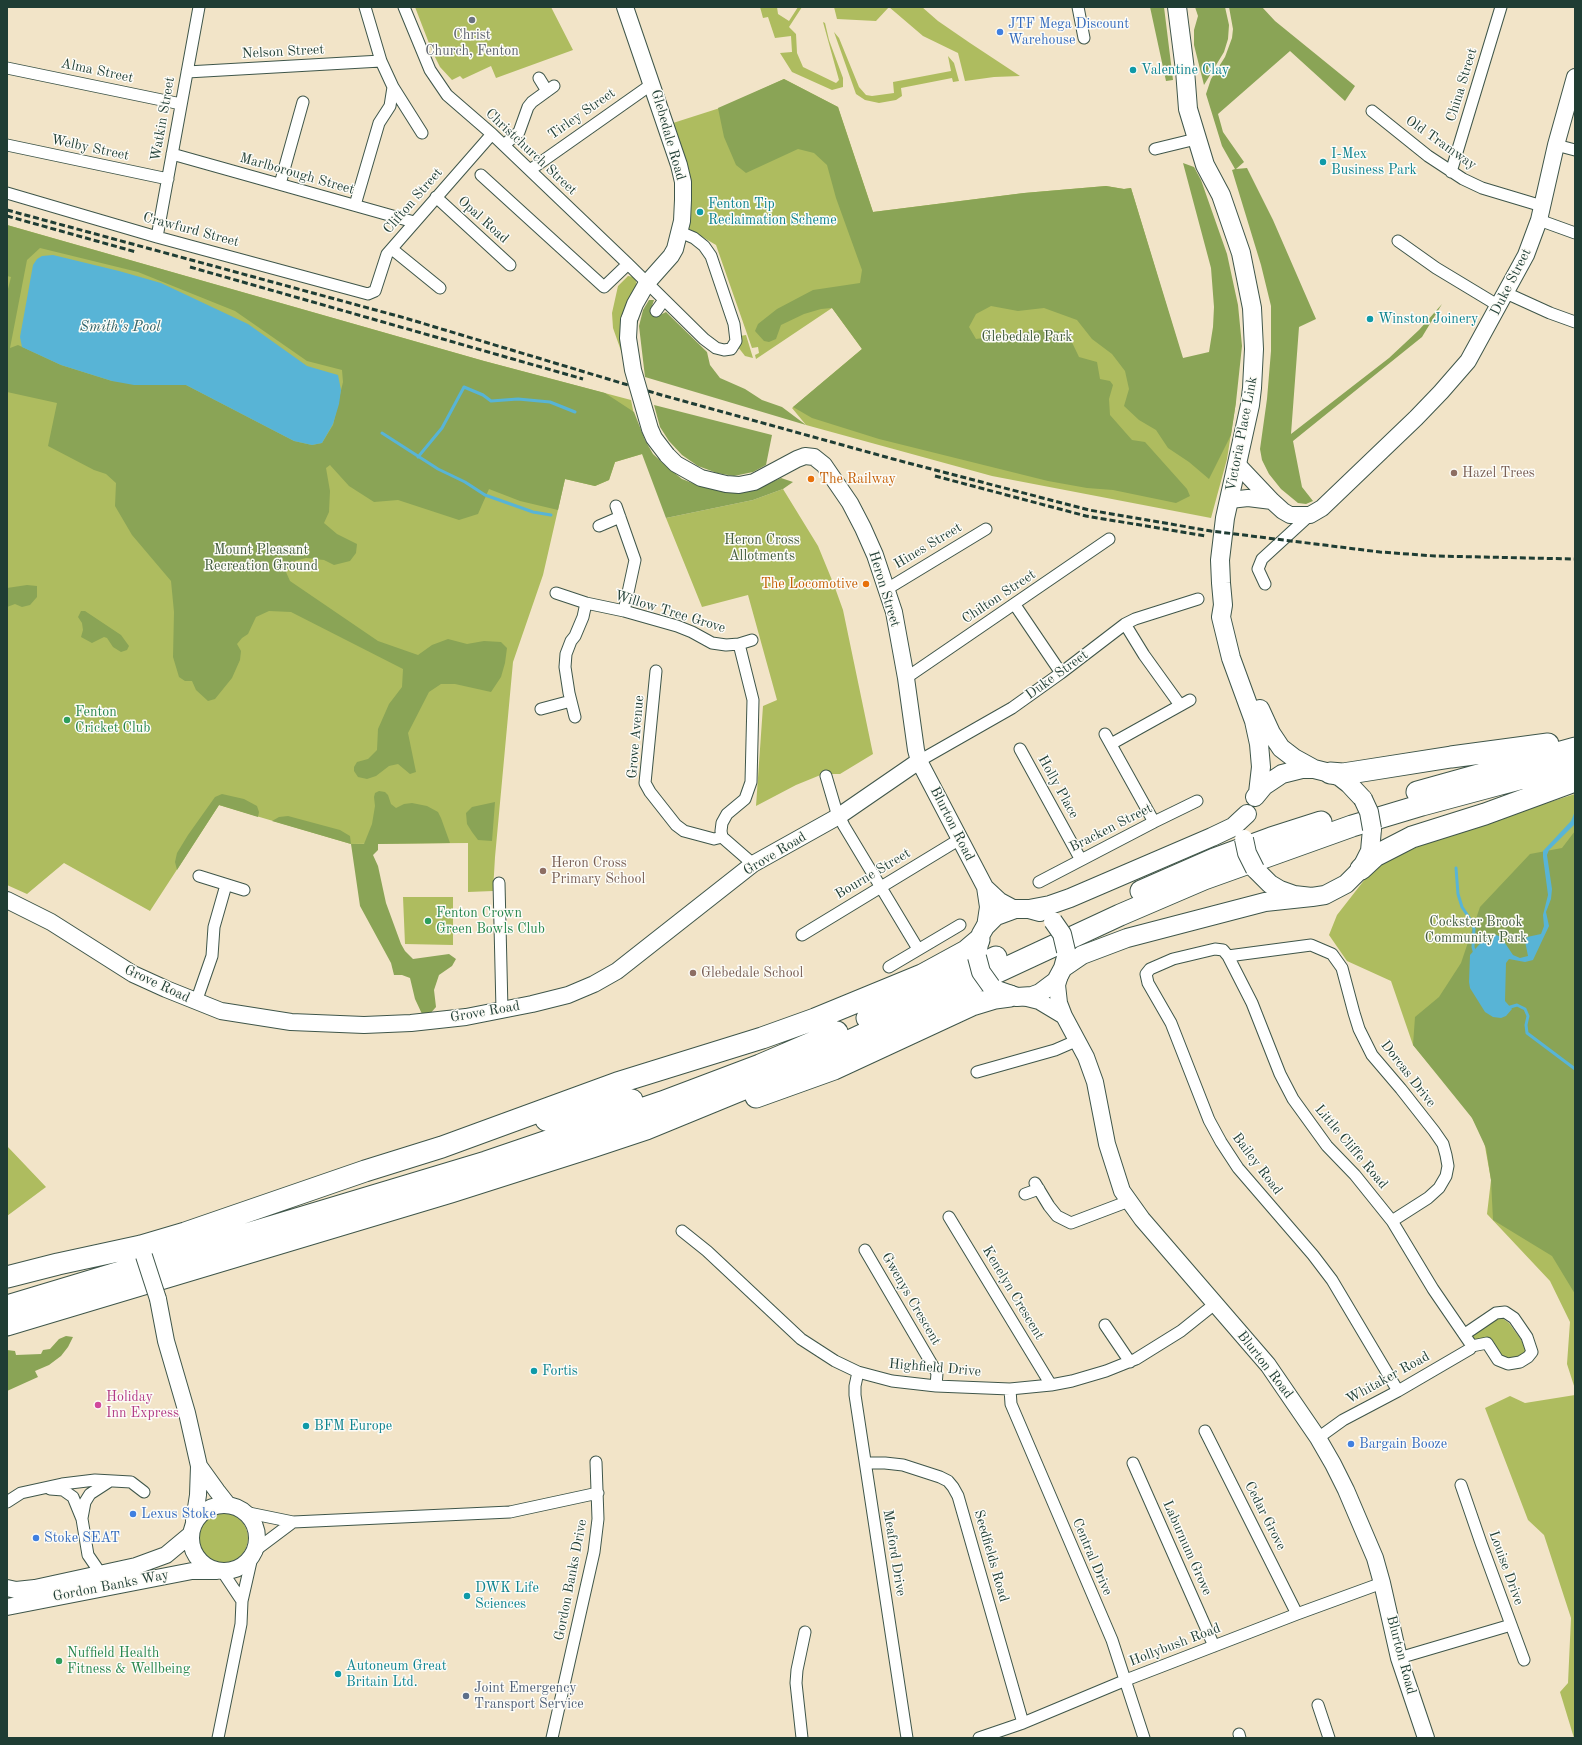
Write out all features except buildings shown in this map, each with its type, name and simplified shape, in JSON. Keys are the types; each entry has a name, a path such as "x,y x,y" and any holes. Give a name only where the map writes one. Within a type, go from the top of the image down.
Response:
{"highway":[{"path":"1322,771 1343,774 1413,762 1575,740"},
{"path":"7,1306 493,1160 662,1102 820,1039 962,972 1214,859 1271,838 1423,790 1575,748"},
{"path":"646,1129 770,1078 1120,915 1204,879 1352,826 1422,805 1575,764"},
{"path":"1361,868 1375,856 1412,837 1485,814 1575,781"},
{"path":"442,1147 617,1083 762,1038 816,1019 922,975 966,951 980,941"},
{"path":"7,1325 451,1192 646,1129 710,1112 807,1080 972,1005 995,998 1017,996"},
{"path":"7,1278 58,1264 139,1252 185,1233 365,1170 442,1147 537,1122 657,1094 820,1039"},
{"path":"7,1331 49,1313"}],"main road":[{"name":"Victoria Place Link","path":"1176,7 1186,70 1188,109 1205,165 1221,195 1241,253 1249,289 1254,326 1250,406 1225,518 1221,547 1221,583 1223,605 1221,617 1236,674 1254,721 1259,744 1261,766 1258,793"},
{"name":"Victoria Place Link","path":"1186,70 1216,163 1221,195"},
{"name":"Victoria Place Link","path":"1223,605 1230,616 1250,686 1271,733 1281,748 1322,771"},
{"path":"1247,814 1225,831 1084,892 1050,905 1022,909 996,916 980,941 981,972 991,986 1017,996 1032,996 1046,990 1063,964 1127,938 1265,902 1312,897 1336,890 1346,884 1361,868 1370,851 1372,829 1369,812 1363,799 1350,784 1322,771 1302,769 1282,774 1272,780 1258,793 1247,814 1244,839 1247,853 1255,869 1270,884 1280,890 1294,895 1312,897"},
{"path":"1022,909 1041,913 1053,921 1062,934 1063,964"}],"street":[{"name":"Watkin Street","path":"157,237 199,7"},
{"path":"365,7 381,61 393,87 422,133"},
{"name":"Christchurch Street","path":"404,7 430,70 447,95 492,134 530,170 704,339 716,348 724,350 731,349 736,341 734,324 711,256 704,246 694,238 680,232"},
{"name":"Glebedale Road","path":"625,7 652,84 683,182 682,221 674,249 664,263 656,292 635,304 629,320 628,338 633,370 650,429 654,438 676,464 701,478 726,484 739,485 754,482 797,459 805,456 814,456"},
{"path":"1078,7 1084,38"},
{"name":"China Street","path":"1451,172 1501,7"},
{"name":"Nelson Street","path":"187,72 381,61"},
{"name":"Alma Street","path":"7,68 181,104"},
{"name":"Duke Street","path":"1265,584 1258,570 1262,559 1310,515 1322,508 1416,418 1468,361 1526,256 1540,213 1556,144 1575,77"},
{"path":"504,146 519,132 528,107 532,102 551,88 539,78"},
{"name":"Tirley Street","path":"530,170 652,84"},
{"path":"355,205 379,123 390,106 393,87"},
{"path":"280,184 303,102"},
{"name":"Old Tramway","path":"1372,111 1428,156 1451,172 1482,188 1540,213 1575,233"},
{"name":"Clifton Street","path":"368,294 375,291 385,259 392,249 492,134"},
{"path":"1155,149 1196,139"},
{"path":"1556,144 1575,150"},
{"name":"Welby Street","path":"7,145 168,179"},
{"name":"Marlborough Street","path":"172,154 414,222"},
{"path":"486,177 604,287 628,264"},
{"name":"Crawfurd Street","path":"7,193 157,237 368,294"},
{"name":"Opal Road","path":"436,197 510,265"},
{"path":"1398,240 1436,268 1503,300 1550,313 1575,322"},
{"path":"392,249 440,288"},
{"path":"656,292 656,311"},
{"name":"Heron Street","path":"814,456 824,465 850,503 863,528 887,589 894,612 919,761"},
{"path":"1237,464 1272,502 1290,516 1310,515"},
{"path":"1230,500 1248,498 1272,502"},
{"path":"616,506 635,560 624,611"},
{"path":"599,526 620,517"},
{"name":"Hines Street","path":"887,589 986,530"},
{"name":"Chilton Street","path":"906,678 1015,605 1109,539"},
{"name":"Willow Tree Grove","path":"556,592 586,603 624,611 677,626 712,643 726,645 739,644 753,700 751,782 745,799 727,814 722,822 722,837"},
{"name":"Duke Street","path":"919,761 1012,708 1125,624 1135,619 1198,599"},
{"path":"575,717 565,666 566,654 583,617 586,603"},
{"path":"1015,605 1061,673"},
{"path":"1111,744 1185,702 1144,655 1125,624"},
{"path":"739,644 752,640"},
{"name":"Grove Avenue","path":"656,672 645,783 650,792 676,825 684,831 714,839 722,837"},
{"path":"541,709 571,701"},
{"path":"1105,734 1154,822"},
{"name":"Holly Place","path":"1020,749 1081,860"},
{"name":"Grove Road","path":"7,900 51,922 133,974 196,1002 221,1011 291,1022 364,1025 410,1023 466,1017 568,995 594,984 617,971 753,864 841,821 919,761"},
{"name":"Blurton Road","path":"919,761 985,888 988,907 980,941"},
{"path":"826,776 836,810 841,821 918,949"},
{"name":"Bracken Street","path":"1039,882 1197,801"},
{"path":"722,837 753,864"},
{"name":"Bourne Street","path":"802,935 960,839"},
{"path":"199,876 244,890"},
{"path":"499,883 502,1010"},
{"path":"196,1002 212,956 214,927 226,885"},
{"name":"Blurton Road","path":"985,888 1000,902 1022,909"},
{"path":"889,967 960,926"},
{"name":"Dorcas Drive","path":"1228,956 1311,945 1323,948 1332,954 1342,968 1356,1019 1372,1055 1434,1131 1443,1144 1446,1155 1448,1166 1446,1176 1439,1188 1428,1198 1392,1221"},
{"name":"Bailey Road","path":"1228,956 1223,950 1215,949 1173,959 1150,969 1146,974 1148,983 1171,1024 1182,1048 1209,1120 1238,1168 1313,1255 1332,1280 1398,1391"},
{"name":"Little Cliffe Road","path":"1228,956 1252,1003 1280,1074 1293,1099 1327,1146 1355,1175 1392,1221 1433,1289 1472,1346"},
{"name":"Blurton Road","path":"1063,964 1058,980 1057,993 1064,1016 1086,1057 1095,1082 1107,1144 1122,1191 1142,1219 1268,1365 1318,1438 1346,1490 1375,1558 1399,1658 1426,1738"},
{"name":"Blurton Road","path":"1017,996 1038,1001 1064,1016"},
{"path":"977,1072 1055,1050 1078,1040"},
{"path":"1025,1194 1037,1186 1049,1206 1058,1216 1066,1222 1071,1223 1129,1201"},
{"name":"Kenelyn Crescent","path":"949,1217 1051,1385"},
{"name":"Highfield Drive","path":"682,1231 707,1251 801,1339 835,1361 858,1372 892,1381 936,1386 1010,1389 1051,1385 1093,1376 1130,1362 1156,1347 1181,1331 1216,1303"},
{"name":"Gwenys Crescent","path":"865,1250 937,1372 936,1386"},
{"path":"139,1252 187,1413 199,1466 198,1496 192,1528 191,1545 194,1554 202,1564 219,1571 234,1570 244,1564 293,1522"},
{"path":"1465,1334 1496,1313 1505,1312 1514,1318 1528,1337 1532,1352 1528,1357 1520,1362 1508,1364 1498,1360 1487,1343 1482,1342 1472,1346"},
{"path":"1105,1325 1130,1362"},
{"name":"Whitaker Road","path":"1318,1438 1343,1420 1398,1391 1470,1349 1472,1346"},
{"name":"Meaford Drive","path":"858,1372 855,1395 907,1738"},
{"name":"Central Drive","path":"1010,1389 1011,1404 1112,1640 1144,1738"},
{"name":"Cedar Grove","path":"1205,1431 1297,1614"},
{"path":"596,1462 598,1493"},
{"name":"Seedfields Road","path":"866,1463 903,1465 940,1476 948,1481 953,1487 960,1502 1023,1723"},
{"name":"Laburnum Grove","path":"1133,1463 1214,1646"},
{"path":"199,1466 228,1505"},
{"path":"7,1502 21,1493 62,1484 95,1480 131,1482 144,1492"},
{"path":"82,1519 85,1502 90,1494 110,1481"},
{"name":"Louise Drive","path":"1461,1485 1524,1660"},
{"path":"46,1488 63,1490 73,1496 82,1519 87,1552 100,1574"},
{"name":"Gordon Banks Drive","path":"249,1513 293,1522 510,1512 598,1493 598,1519 594,1552 552,1738"},
{"path":"192,1528 202,1512 214,1506 228,1505 249,1513 255,1526 258,1538 242,1601 242,1624 218,1738"},
{"name":"Gordon Banks Way","path":"7,1588 16,1590 35,1588 153,1561 166,1555 192,1528"},
{"name":"Gordon Banks Way","path":"7,1607 192,1570 219,1571"},
{"path":"219,1571 242,1601"},
{"name":"Hollybush Road","path":"979,1738 1023,1723 1126,1680 1382,1583"},
{"path":"1399,1658 1511,1625"},
{"path":"802,1738 796,1684 797,1670 805,1632"},
{"path":"1318,1705 1329,1738"}],"green space":[{"path":"415,7 551,7 573,50 496,78 491,66 463,79 460,76 452,80 440,67 432,51"},
{"path":"760,7 777,7 778,14 789,21 798,7 802,7 789,27 796,34 797,53 803,67 836,83 839,80 823,22 825,23 829,40 843,78 843,87 832,90 792,72 780,53 792,52 791,36 775,38 768,17 763,18"},
{"path":"834,7 889,7 876,21 837,19"},
{"path":"889,7 922,7 938,21 1020,76 994,77 965,81 958,53 923,36"},
{"path":"1150,7 1164,7 1173,80 1166,81"},
{"path":"1195,7 1225,7 1229,25 1228,39 1224,52 1204,85 1194,45 1194,30 1198,16"},
{"path":"1229,7 1262,7 1275,21 1355,86 1345,101 1290,51 1218,114 1223,132 1244,162 1236,169 1247,168 1273,220 1316,319 1299,327 1291,434 1389,358 1419,330 1442,304 1422,337 1293,441 1302,487 1313,501 1306,504 1298,503 1281,489 1269,474 1262,460 1260,449 1267,399 1271,351 1271,306 1261,265 1232,170 1235,169 1222,146 1206,94 1211,79 1225,57 1232,38 1233,29"},
{"path":"834,32 839,38 859,87 866,95 872,96 894,93 893,82 951,71 948,56 954,63 959,81 953,82 952,78 901,88 902,96 896,100 879,103 865,100 856,94"},
{"name":"Glebedale Park","path":"784,79 838,107 873,212 1024,193 1106,186 1124,189 1131,188 1182,357 1236,402 1227,459 1211,518 992,476 806,425 792,408 862,349 832,308 756,359 755,355 759,353 758,347 752,348 716,245 689,229 691,201 673,123 723,107"},
{"name":"Glebedale Park","path":"784,79 838,107 873,212 1024,193 1106,186 1124,189 1131,188 1183,358 1209,352 1213,327 1214,307 1211,268 1183,163 1194,167 1201,180 1227,254 1238,305 1242,346 1231,435 1209,479 1189,462 1168,448 1156,430 1139,420 1124,406 1129,389 1125,371 1112,354 1092,339 1077,320 1044,308 1018,311 991,306 976,314 969,327 976,339 1042,330 1067,332 1079,357 1097,362 1100,379 1110,381 1113,385 1109,399 1110,415 1132,440 1145,442 1187,489 1190,496 1176,503 1113,490 1087,488 1048,481 879,439 812,418 793,407 862,349 832,308 821,309 804,314 781,325 776,339 769,342 764,341 755,331 758,324 777,309 813,290 860,283 862,270 836,198 827,165 814,153 798,149 746,173 736,165 724,137 718,108"},
{"name":"Mount Pleasant Recreation Ground","path":"7,225 484,361 631,400 642,454 615,462 609,480 595,486 565,479 543,575 513,662 493,891 468,892 468,843 351,844 219,805 150,911 64,863 27,894 7,885"},
{"path":"7,225 484,361 605,393 634,412 645,440 653,454 682,479 700,486 719,491 739,491 761,487 781,478 793,482 783,489 753,500 666,518 642,454 615,462 609,480 595,486 565,479 558,510 520,501 489,489 478,514 459,520 398,500 374,502 349,486 330,465 326,468 330,491 329,512 324,523 337,534 357,544 356,553 350,561 334,565 324,560 306,558 291,562 286,572 290,581 378,641 418,655 432,645 448,639 467,644 484,641 501,642 507,648 501,677 491,692 455,684 441,684 429,692 408,733 416,772 410,774 398,764 389,766 376,776 367,779 358,777 354,771 354,767 357,762 368,759 377,750 378,729 389,704 402,687 403,669 291,612 269,611 256,617 248,634 237,644 241,651 240,660 232,678 215,699 208,701 196,690 192,681 185,681 179,677 173,657 174,612 171,581 132,535 115,506 116,483 106,474 94,470 48,446 57,403 7,392 7,293 11,277 7,276","holes":["40,248 138,272 235,311 307,361 342,370 343,382 333,425 322,443 312,445 294,441 186,385 112,381 61,365 18,345 10,348 27,260"]},
{"path":"628,276 634,277 637,287 626,365 613,328 612,313 618,286"},
{"path":"649,300 654,300 651,309 658,316 666,312 707,352 710,365 720,378 745,389 762,400 782,407 806,425 645,377 639,326 643,310"},
{"path":"746,335 753,358 745,356 738,347 740,336"},
{"path":"654,405 772,435 766,465 753,472 734,476 717,473 698,466 682,455 669,441 660,427"},
{"name":"Heron Cross Allotments","path":"783,489 818,546 843,610 873,754 840,774 823,774 796,785 756,806 763,706 777,700 748,595 702,607 666,518 753,500"},
{"path":"27,585 37,586 37,597 30,605 22,607 15,604 7,607 7,588"},
{"path":"81,611 85,611 121,635 129,646 127,650 121,652 113,647 107,638 104,637 92,643 81,637 83,630 82,623 78,617"},
{"path":"379,791 385,792 388,795 391,804 396,808 404,804 412,803 427,806 438,812 441,818 450,843 378,844 378,850 373,855 378,866 386,903 405,951 413,959 449,954 456,959 452,966 439,975 434,990 436,1007 429,1015 422,1014 415,999 410,978 402,975 394,975 391,963 360,906 351,844 364,844 372,824 375,806 375,793"},
{"path":"222,794 244,799 257,806 259,812 258,817 219,805 177,870 175,862 177,853 215,797"},
{"name":"Cockster Brook Community Park","path":"1575,794 1575,1389 1567,1364 1570,1322 1550,1281 1487,1214 1491,1180 1484,1141 1477,1126 1466,1108 1413,1045 1391,981 1347,961 1329,935 1337,915 1376,865 1440,837"},
{"path":"495,802 492,841 478,840 467,824 466,813 472,807"},
{"path":"288,816 340,830 350,836 351,844 272,821 279,817"},
{"name":"Cockster Brook Community Park","path":"1575,831 1575,1294 1552,1256 1493,1220 1491,1180 1486,1148 1472,1118 1413,1045 1415,1017 1439,997 1461,963 1480,907 1530,854 1562,848"},
{"name":"Fenton Crown Green Bowls Club","path":"403,897 453,897 453,945 405,944"},
{"path":"7,1146 46,1187 7,1216"},
{"path":"1502,1318 1509,1323 1522,1341 1526,1350 1523,1356 1506,1362 1491,1345 1473,1343 1468,1337 1496,1319"},
{"path":"66,1336 73,1337 61,1356 49,1365 35,1371 38,1377 7,1391 7,1350 15,1351 16,1355 41,1354 43,1350 50,1349 59,1339"},
{"path":"1575,1395 1574,1738 1560,1692 1568,1683 1571,1618 1544,1535 1528,1520 1485,1408 1510,1396 1525,1403"},
{"path":"218,1513 228,1513 241,1520 248,1533 248,1543 241,1556 228,1563 218,1563 209,1559 202,1552 198,1543 198,1533 202,1524 209,1517"}],"water":[{"name":"Smith's Pool","path":"53,255 161,283 248,324 307,366 338,375 341,390 339,404 333,424 322,443 312,445 294,441 186,385 134,385 112,381 61,365 22,347 20,337 33,265 37,259 42,256"},
{"path":"1575,811 1575,824 1549,850 1547,855 1552,889 1551,899 1546,912 1549,926 1533,960 1525,962 1509,959 1506,963 1505,1001 1512,1009 1506,1016 1501,1018 1493,1017 1485,1012 1470,988 1470,955 1484,939 1494,934 1501,937 1513,955 1520,958 1528,956 1525,941 1527,937 1541,934 1544,926 1543,915 1548,895 1543,851 1571,821"}],"waterway":[{"path":"418,457 442,428 464,387 483,395 491,401 518,399 550,402 575,412"},
{"path":"382,433 438,469 465,482 485,495 533,512 551,515"},
{"path":"1456,868 1458,894 1462,907 1472,922 1474,929 1473,947 1475,954"},
{"path":"1507,1008 1517,1005 1525,1009 1528,1016 1526,1025 1527,1033 1575,1069"}],"railway":[{"path":"7,210 405,318 658,394 893,459 1089,510 1211,531 1380,552 1435,556 1575,559"},
{"path":"7,216 136,252"},
{"path":"190,267 583,379"},
{"path":"935,476 1086,516 1206,536"}],"place":[{"name":"Christ Church, Fenton","path":"472,20"},
{"name":"JTF Mega Discount Warehouse","path":"1000,32"},
{"name":"Valentine Clay","path":"1133,70"},
{"name":"I-Mex Business Park","path":"1323,162"},
{"name":"Fenton Tip Reclaimation Scheme","path":"700,212"},
{"name":"Winston Joinery","path":"1370,319"},
{"name":"Hazel Trees","path":"1454,473"},
{"name":"The Railway","path":"811,479"},
{"name":"The Locomotive","path":"866,584"},
{"name":"Fenton Cricket Club","path":"67,720"},
{"name":"Heron Cross Primary School","path":"543,871"},
{"name":"Fenton Crown Green Bowls Club","path":"428,921"},
{"name":"Glebedale School","path":"693,973"},
{"name":"Fortis","path":"534,1371"},
{"name":"Holiday Inn Express","path":"98,1405"},
{"name":"BFM Europe","path":"306,1426"},
{"name":"Bargain Booze","path":"1351,1444"},
{"name":"Lexus Stoke","path":"133,1514"},
{"name":"Stoke SEAT","path":"36,1538"},
{"name":"DWK Life Sciences","path":"467,1596"},
{"name":"Nuffield Health Fitness & Wellbeing","path":"59,1661"},
{"name":"Autoneum Great Britain Ltd.","path":"338,1674"},
{"name":"Joint Emergency Transport Service","path":"466,1696"}]}
